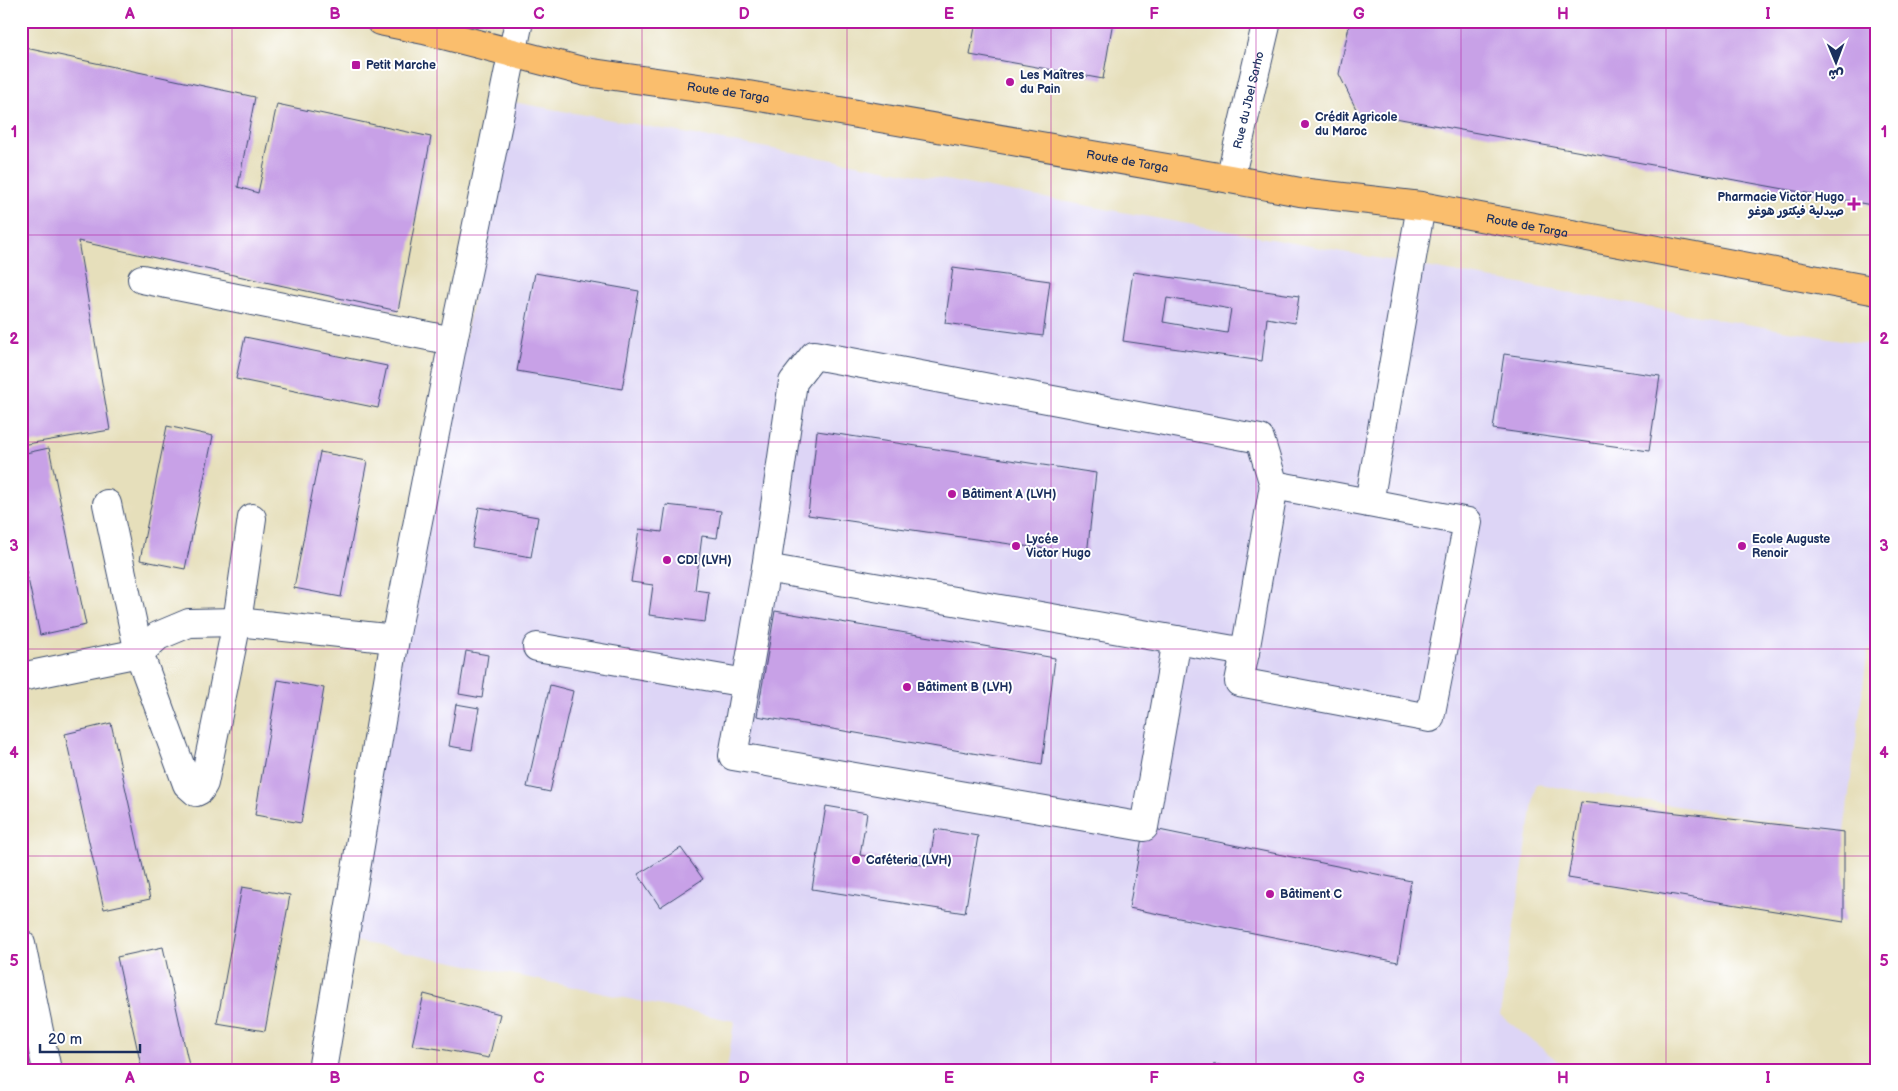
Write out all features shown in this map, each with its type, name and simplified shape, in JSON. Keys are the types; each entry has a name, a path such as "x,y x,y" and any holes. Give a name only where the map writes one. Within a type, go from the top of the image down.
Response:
{"main road":[{"name":"Route de Targa","path":"380,21 424,30 586,72 748,95 1300,192 1421,206 1877,291"}],"street":[{"path":"322,1070 395,639 453,341 519,21"},
{"name":"Rue du Jbel Sarho","path":"1230,179 1267,21"},
{"path":"1369,503 1421,206"},
{"path":"142,278 453,341"},
{"path":"1176,640 1144,827 733,756 766,568 793,382 814,355 1260,439 1274,485 1239,682 1430,718 1468,522 1274,485"},
{"path":"107,504 139,653 187,784 196,792 200,790 204,783 237,622 252,518"},
{"path":"766,568 1245,652"},
{"path":"21,677 139,653 158,636 189,622 237,622 395,639"},
{"path":"538,647 746,683"},
{"path":"21,944 47,1070"}],"shaded area":[{"name":"Lycée Victor Hugo","path":"513,102 1675,312 1877,346 1877,651 1868,649 1844,832 1536,784 1500,1015 1569,1070 727,1070 734,1021 344,939"}],"building":[{"path":"976,21 1113,21 1103,79 970,55"},
{"path":"1350,21 1877,21 1877,206 1357,111 1339,74"},
{"path":"21,47 255,97 238,187 258,193 277,104 431,137 398,311 78,241 110,430 21,445"},
{"path":"953,268 1050,281 1043,336 945,323"},
{"path":"1133,272 1299,296 1295,323 1267,318 1262,361 1123,341","holes":["1167,298 1231,309 1227,333 1163,322"]},
{"path":"535,273 639,291 622,389 517,371"},
{"path":"245,337 387,366 378,408 236,379"},
{"path":"1504,354 1660,376 1649,451 1493,429"},
{"path":"167,426 213,436 185,569 140,560"},
{"name":"Bâtiment A (LVH)","path":"817,431 1096,473 1087,555 808,515"},
{"path":"49,448 86,625 40,635 21,546 21,454"},
{"path":"320,452 367,461 341,597 294,588"},
{"name":"CDI (LVH)","path":"666,505 721,511 717,538 702,536 695,590 709,592 705,622 649,615 653,585 631,582 639,529 662,532"},
{"path":"479,507 538,517 531,557 472,547"},
{"name":"Bâtiment B (LVH)","path":"775,611 1055,658 1042,765 757,716"},
{"path":"466,651 488,655 482,698 459,694"},
{"path":"278,680 324,688 301,823 255,815"},
{"path":"550,685 573,691 550,792 527,787"},
{"path":"456,704 479,708 472,750 449,746"},
{"path":"111,723 150,899 104,909 65,734"},
{"path":"1581,802 1844,832 1844,922 1568,878"},
{"name":"Caféteria (LVH)","path":"826,806 867,813 860,855 929,866 935,829 978,836 965,913 812,889"},
{"name":"Bâtiment C","path":"1144,827 1411,881 1398,962 1129,908"},
{"path":"681,848 703,879 660,907 638,874"},
{"path":"242,887 290,895 265,1031 217,1023"},
{"path":"163,947 190,1070 142,1070 117,957"},
{"path":"424,994 500,1014 489,1058 412,1045"},
{"path":"1214,1064 1240,1069 1240,1070 1213,1070"}],"place":[{"name":"Petit Marche","path":"356,65"},
{"name":"Les Maîtres du Pain","path":"1010,82"},
{"name":"Crédit Agricole du Maroc","path":"1305,124"},
{"name":"Pharmacie Victor Hugo صيدلية فيكتور هوغو","path":"1854,204"},
{"name":"Bâtiment A (LVH)","path":"952,494"},
{"name":"Lycée Victor Hugo","path":"1016,546"},
{"name":"Ecole Auguste Renoir","path":"1742,546"},
{"name":"CDI (LVH)","path":"667,560"},
{"name":"Bâtiment B (LVH)","path":"907,687"},
{"name":"Caféteria (LVH)","path":"856,860"},
{"name":"Bâtiment C","path":"1270,894"}]}
